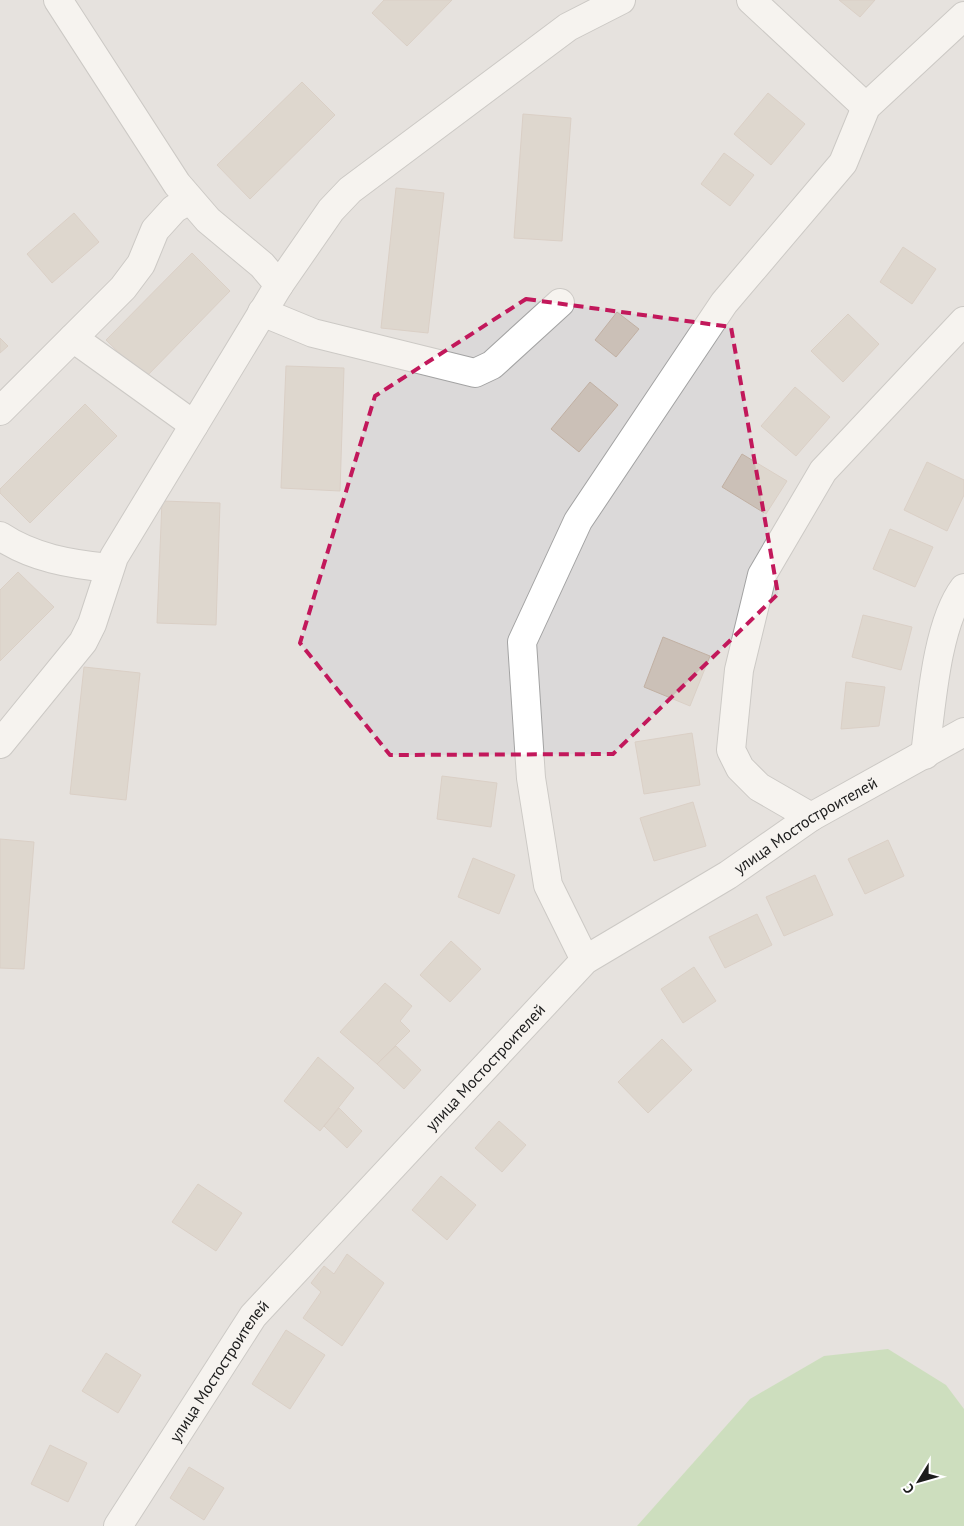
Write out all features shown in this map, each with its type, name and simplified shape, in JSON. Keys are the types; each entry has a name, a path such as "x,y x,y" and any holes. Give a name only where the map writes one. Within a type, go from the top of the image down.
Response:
{"street":[{"path":"58,0 162,163 189,200 226,237 262,265 279,285"},
{"path":"0,744 83,642 104,590 109,568 114,557 262,312 331,210 350,190 568,27 621,0"},
{"path":"751,0 866,107"},
{"path":"585,960 548,885 531,778 522,642 578,521 724,303 843,163 866,107 964,16"},
{"path":"0,411 134,276 147,245 163,220 189,200"},
{"path":"262,312 313,333 475,373 492,365 560,303"},
{"path":"811,817 759,787 740,768 731,750 739,670 762,575 823,471 964,321"},
{"path":"73,338 194,425"},
{"path":"0,536 30,552 54,560 109,568"},
{"path":"925,755 934,673 954,601 964,588"},
{"name":"улица Мостостроителей","path":"118,1526 253,1316 585,960 728,875 811,817 964,732"}],"highlighted area":[{"path":"526,299 731,327 778,594 613,754 390,755 300,643 375,396"}],"shaded area":[{"path":"0,0 964,0 964,1526 0,1526"}],"green space":[{"path":"888,1349 946,1385 964,1409 964,1526 637,1526 750,1399 824,1356"}],"building":[{"path":"384,0 452,0 407,46 372,13"},
{"path":"839,0 875,0 860,17"},
{"path":"302,82 335,115 250,199 217,165"},
{"path":"768,93 805,124 771,165 734,134"},
{"path":"523,114 571,118 562,241 514,238"},
{"path":"724,153 754,175 730,206 701,184"},
{"path":"396,188 444,193 428,333 381,328"},
{"path":"74,213 99,242 52,283 27,254"},
{"path":"903,247 936,269 912,304 880,282"},
{"path":"192,253 230,291 145,378 106,340"},
{"path":"617,312 639,329 616,357 595,340"},
{"path":"848,314 879,344 843,382 811,351"},
{"path":"0,338 8,346 0,353"},
{"path":"286,366 344,368 340,491 281,488"},
{"path":"590,382 618,405 579,452 551,429"},
{"path":"795,387 830,417 796,456 761,426"},
{"path":"85,404 117,436 30,523 0,493 0,489"},
{"path":"742,454 787,481 766,514 722,487"},
{"path":"927,462 964,480 964,495 947,531 904,510"},
{"path":"162,501 220,503 216,625 157,623"},
{"path":"890,529 933,547 915,587 873,569"},
{"path":"18,572 54,607 0,661 0,590"},
{"path":"863,615 912,627 901,670 852,657"},
{"path":"663,637 710,656 690,706 644,687"},
{"path":"84,667 140,673 126,800 70,794"},
{"path":"846,682 885,687 879,726 841,729"},
{"path":"692,733 700,785 644,794 635,742"},
{"path":"442,776 497,783 491,827 437,819"},
{"path":"693,802 706,846 654,861 640,818"},
{"path":"0,839 34,842 24,969 0,968"},
{"path":"888,840 904,876 865,894 848,859"},
{"path":"473,858 515,875 499,914 458,897"},
{"path":"815,875 833,915 784,936 766,897"},
{"path":"757,914 772,945 725,968 709,937"},
{"path":"451,941 481,969 450,1002 420,975"},
{"path":"694,967 716,1001 683,1023 661,989"},
{"path":"385,983 412,1006 400,1021 410,1031 377,1064 340,1032"},
{"path":"662,1039 692,1070 648,1113 618,1082"},
{"path":"396,1046 421,1070 404,1089 377,1064"},
{"path":"318,1057 354,1088 320,1131 284,1101"},
{"path":"339,1108 362,1131 347,1148 324,1126"},
{"path":"499,1121 526,1145 502,1172 475,1148"},
{"path":"441,1176 476,1205 447,1240 412,1210"},
{"path":"198,1184 242,1213 216,1251 172,1222"},
{"path":"347,1254 384,1283 342,1346 303,1318 321,1292 311,1283 324,1266 334,1274"},
{"path":"286,1330 325,1355 290,1409 252,1384"},
{"path":"106,1353 141,1375 118,1413 82,1391"},
{"path":"50,1445 87,1463 68,1502 31,1484"},
{"path":"189,1467 224,1488 204,1520 170,1498"}]}
